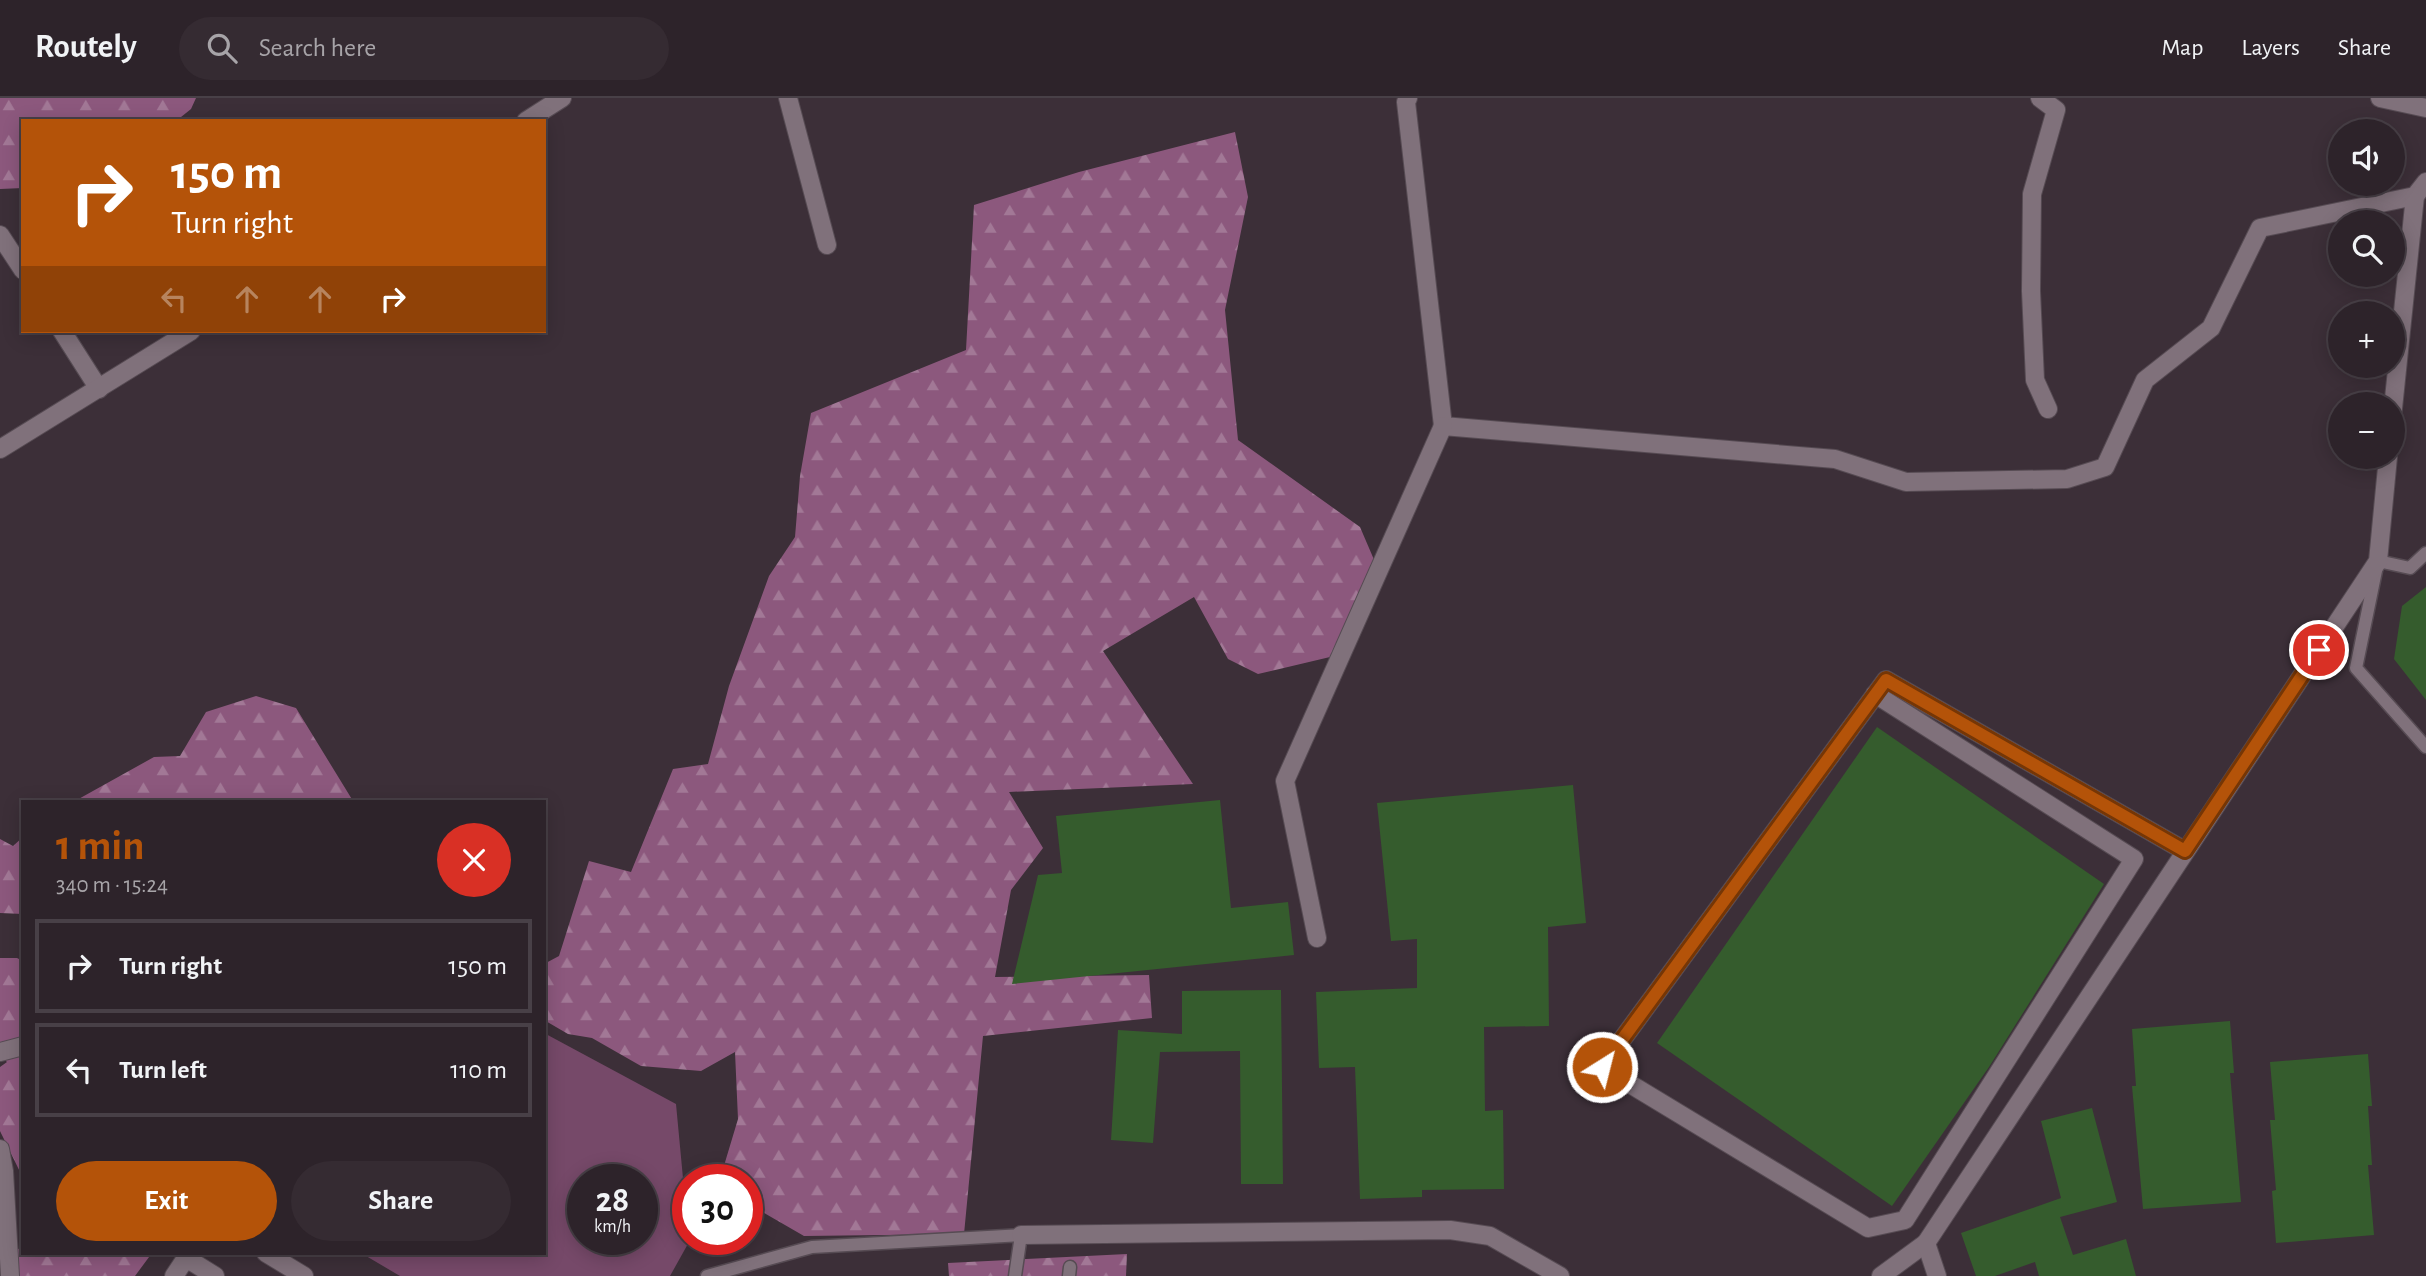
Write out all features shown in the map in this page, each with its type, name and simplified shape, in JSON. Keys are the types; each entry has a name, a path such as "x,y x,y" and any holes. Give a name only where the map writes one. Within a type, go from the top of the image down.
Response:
{"street":[{"path":"529,119 562,98"},
{"path":"788,98 827,245"},
{"path":"1317,938 1285,781 1443,426 1406,102 1408,98"},
{"path":"2040,98 2056,110 2032,194 2031,291 2035,380 2048,409"},
{"path":"2380,98 2426,108"},
{"path":"1443,426 1835,460 1906,482 2067,479 2105,467 2145,380 2211,328 2260,228 2420,189 2395,392"},
{"path":"0,235 21,267"},
{"path":"63,333 99,389"},
{"path":"0,449 188,333"},
{"path":"1881,1276 1926,1243 2378,561 2387,469"},
{"path":"1875,694 2134,859 1905,1220 1868,1228 1602,1067 1875,694 1886,680 2185,851"},
{"path":"0,1052 21,1047"},
{"path":"0,1149 4,1171 10,1276"},
{"path":"1021,1235 1450,1230 1490,1236 1560,1276"},
{"path":"1926,1243 1937,1276"},
{"path":"269,1255 304,1276"},
{"path":"174,1276 187,1258 215,1276"}],"lane":[{"path":"2426,553 2410,568 2378,561 2356,668 2426,747"},
{"path":"707,1276 812,1247 1021,1235 1015,1276"}],"shaded area":[{"path":"546,1034 676,1104 682,1164 672,1164 672,1255 682,1255 670,1276 400,1276 364,1255 546,1255"}],"green space":[{"path":"0,98 196,98 191,109 178,119 21,119 21,188 0,189"},
{"path":"1235,132 1248,197 1225,310 1238,440 1360,527 1375,562 1330,657 1258,674 1228,659 1194,597 1103,651 1193,784 1009,792 1043,848 1011,890 995,977 1149,975 1152,1018 983,1036 964,1234 804,1236 763,1212 763,1164 724,1164 738,1119 735,1052 701,1071 641,1066 592,1038 568,1034 546,1021 546,963 559,956 589,861 631,872 673,769 708,764 729,686 769,576 795,537 800,476 811,413 966,350 974,205 1079,172"},
{"path":"256,696 296,708 352,800 77,800 154,757 180,756 206,712"},
{"path":"0,839 13,846 21,839 21,914 0,913"},
{"path":"0,958 17,958 21,960 21,1174 0,1131 0,1067 7,1062 0,1055"},
{"path":"21,1248 21,1255 151,1255 135,1276 17,1276 18,1249"},
{"path":"1127,1254 1126,1276 949,1276 948,1263"}],"building":[{"path":"2426,587 2426,700 2394,659 2402,606"},
{"path":"1877,727 2104,884 1989,1067 1892,1206 1657,1043"},
{"path":"1573,785 1586,923 1548,927 1549,1026 1484,1027 1485,1111 1503,1110 1504,1189 1422,1190 1422,1197 1360,1199 1355,1067 1319,1068 1316,992 1417,988 1417,939 1391,941 1377,803"},
{"path":"1220,800 1231,908 1288,902 1294,955 1012,984 1038,875 1062,873 1056,816"},
{"path":"1281,990 1283,1184 1241,1184 1240,1051 1160,1052 1153,1143 1111,1140 1118,1030 1182,1034 1182,991"},
{"path":"2230,1021 2234,1073 2230,1073 2241,1202 2143,1209 2132,1086 2136,1086 2132,1029"},
{"path":"2368,1054 2372,1106 2368,1106 2372,1165 2368,1165 2374,1235 2276,1243 2272,1191 2276,1190 2270,1120 2275,1120 2270,1062"},
{"path":"2092,1108 2117,1202 2060,1217 2073,1255 2126,1239 2136,1276 2039,1276 2035,1262 1995,1276 1976,1276 1961,1233 2061,1198 2041,1121"}],"route":[{"path":"1602,1067 1886,680 2185,851 2319,650"}]}
